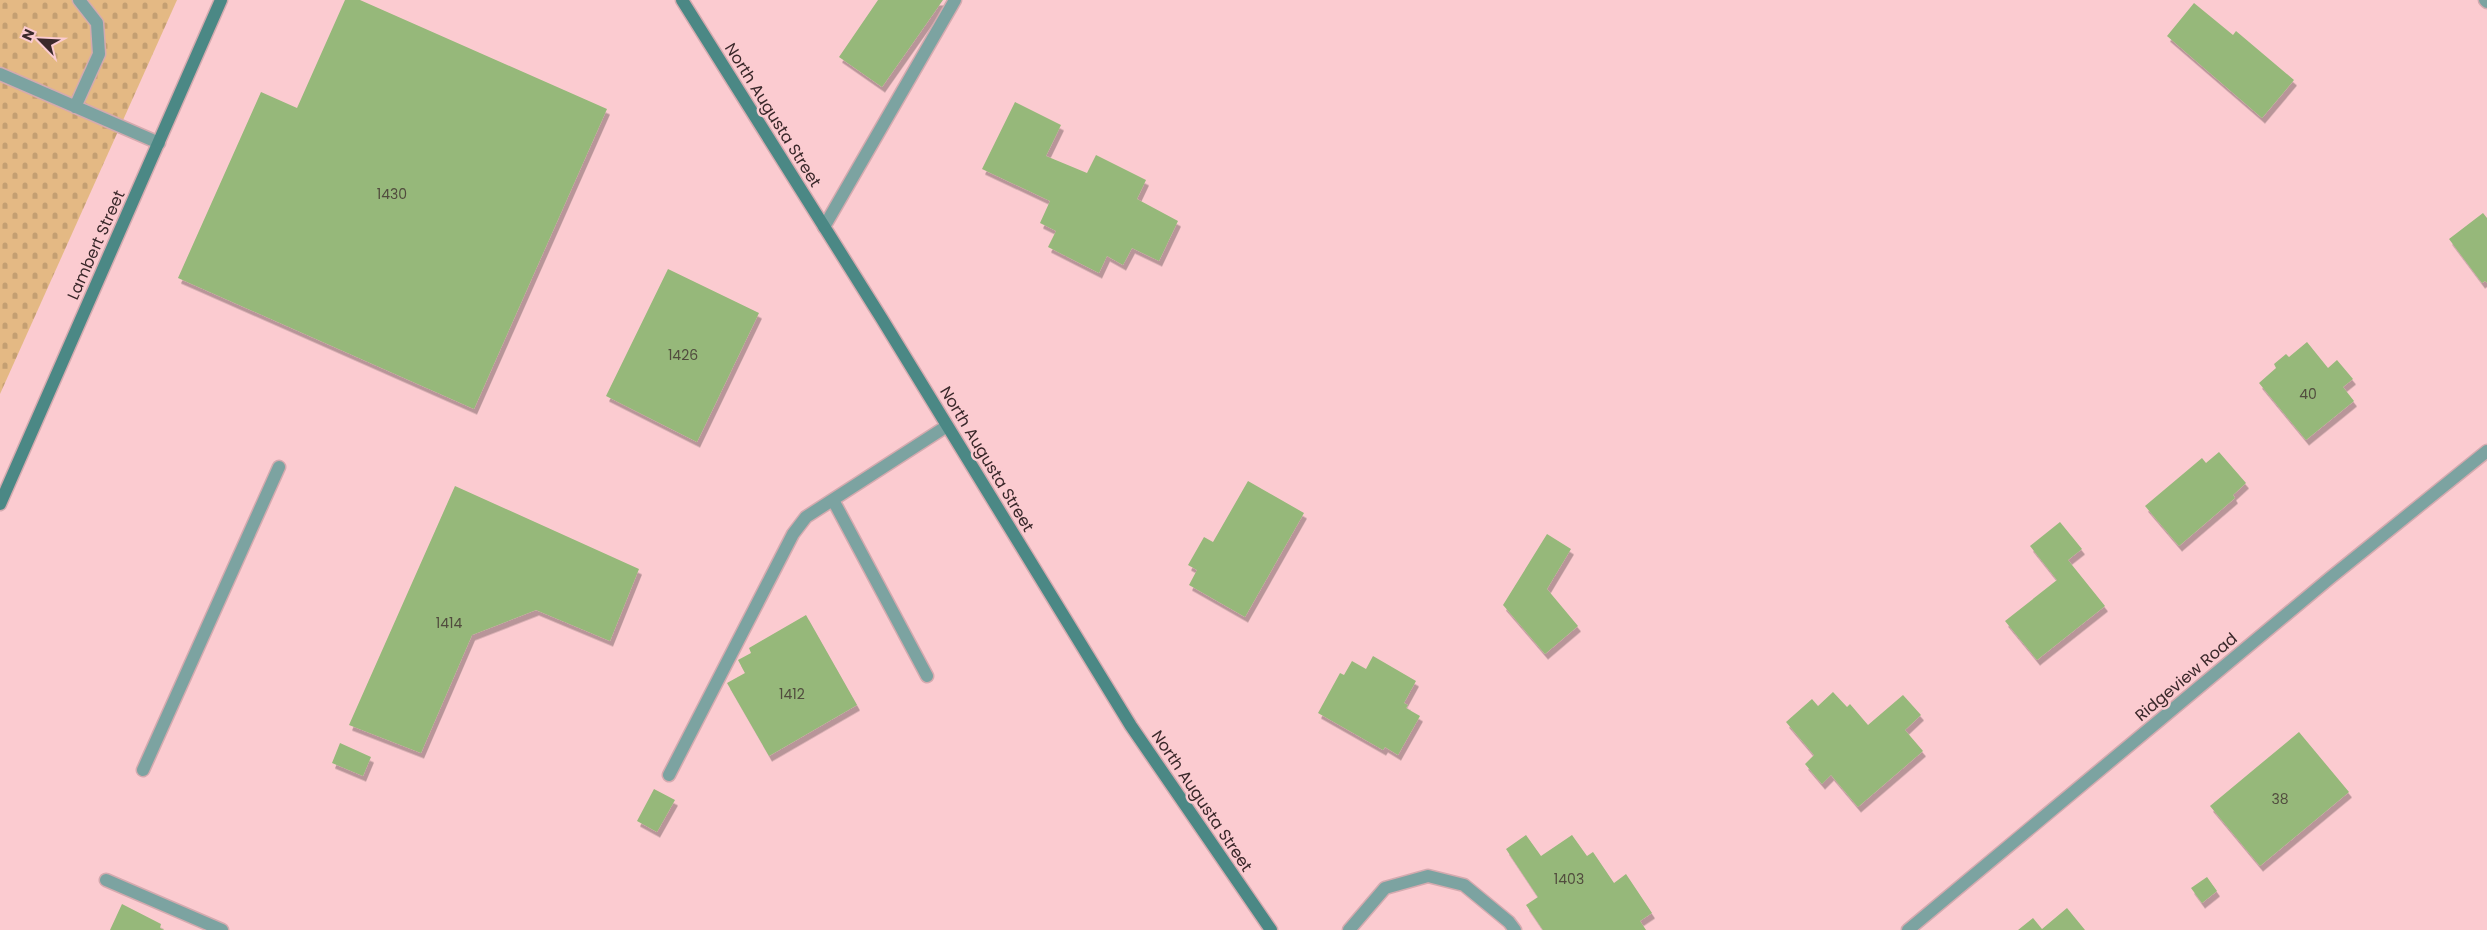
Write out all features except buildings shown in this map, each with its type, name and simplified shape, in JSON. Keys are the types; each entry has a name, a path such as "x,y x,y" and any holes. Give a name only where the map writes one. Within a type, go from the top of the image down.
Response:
{"main road":[{"name":"Lambert Street","path":"0,504 221,0"},
{"name":"North Augusta Street","path":"682,0 1131,726 1271,930"}],"street":[{"path":"75,106 99,54 97,23 79,0"},
{"path":"824,227 955,0"},
{"path":"0,74 159,143"},
{"path":"669,775 793,534 806,517 947,426"},
{"name":"Ridgeview Road","path":"1908,930 2322,584 2487,451"},
{"path":"143,770 279,467"},
{"path":"833,500 927,676"},
{"path":"1349,930 1385,888 1428,876 1464,885 1509,922 1515,930"},
{"path":"106,880 222,930"}],"green space":[{"path":"0,0 177,0 0,394"}]}
